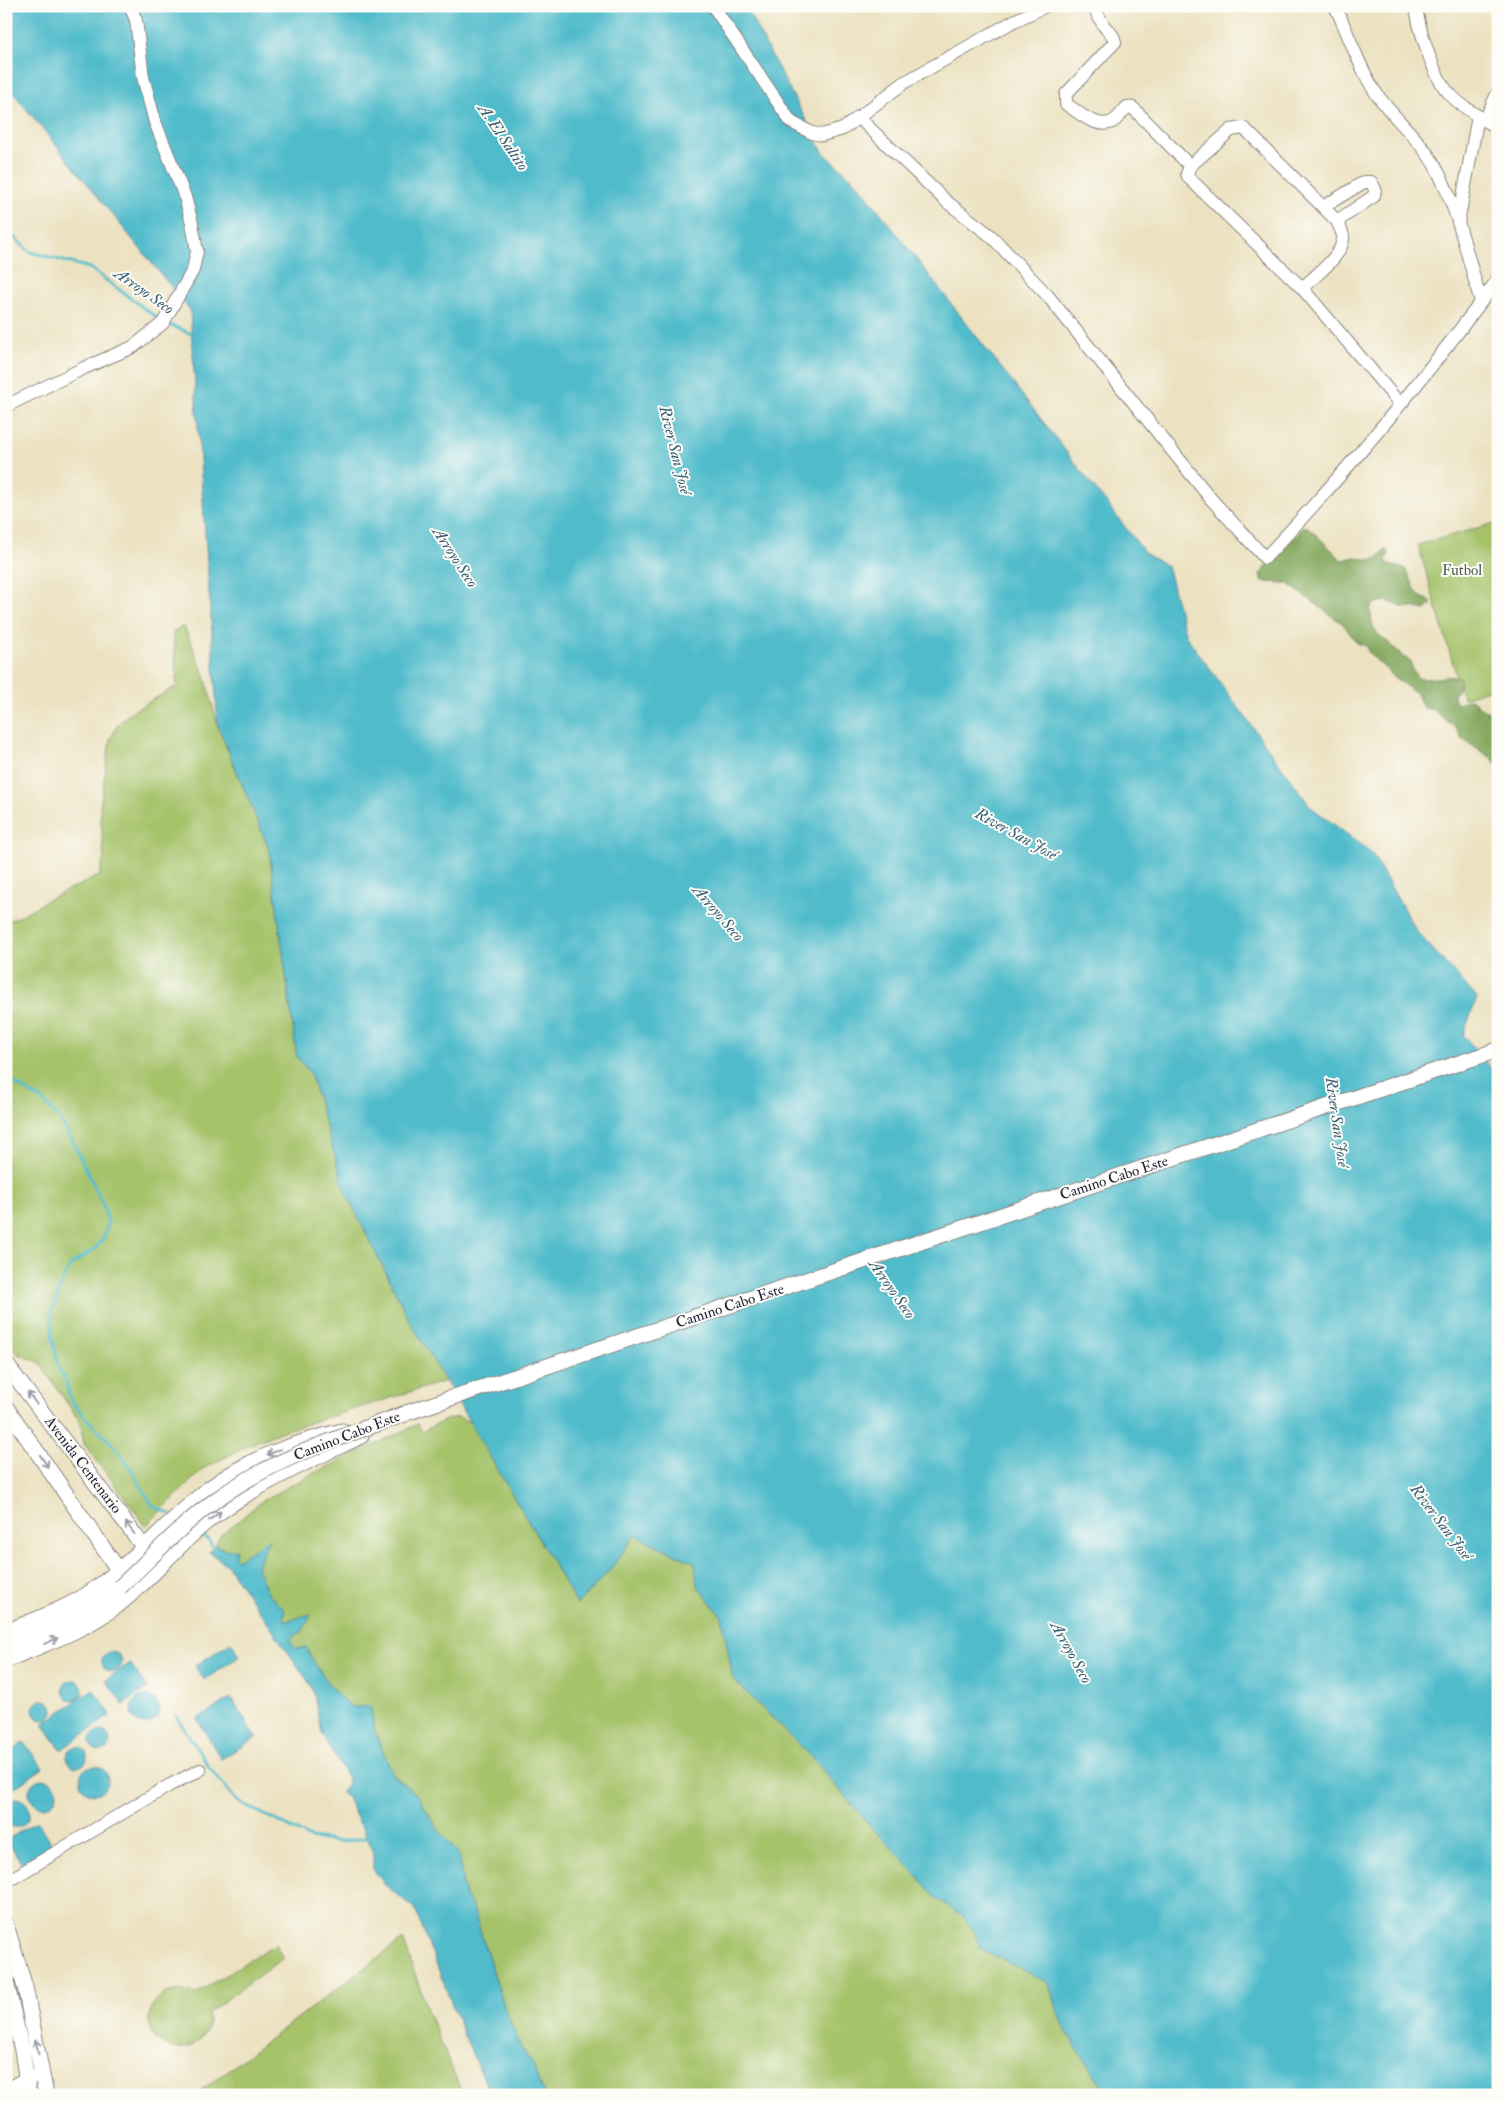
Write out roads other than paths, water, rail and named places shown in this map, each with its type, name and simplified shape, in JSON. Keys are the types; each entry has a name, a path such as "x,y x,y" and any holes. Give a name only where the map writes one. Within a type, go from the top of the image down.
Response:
{"main road":[{"name":"Camino Cabo Este","path":"6,1646 84,1611 127,1589 207,1506 241,1483 304,1452 405,1414 1494,1051"},
{"name":"Avenida Centenario","path":"6,1364 160,1566"},
{"name":"Avenida Centenario","path":"6,1406 119,1570 127,1589"},
{"path":"6,1632 77,1600 119,1570 211,1488 263,1456 308,1440 405,1414"},
{"path":"6,1660 88,1624 120,1604 127,1589 160,1566 212,1517 255,1489 405,1414"},
{"path":"6,1925 25,1987 46,2095"},
{"path":"6,1982 22,2050 29,2095"}],"street":[{"path":"6,406 84,368 133,347 163,323 193,270 197,251 192,223 185,198 155,122 144,77 136,20 130,6"},
{"path":"713,6 791,122 812,133 822,135 843,129 905,82 1014,21 1046,6"},
{"path":"1093,6 1115,42 1066,94 1066,104 1090,120 1107,123 1113,121 1127,107 1133,108 1190,166"},
{"path":"1335,6 1361,67 1374,90 1421,145 1434,164 1458,226 1481,302"},
{"path":"1416,6 1421,32 1443,86 1458,102 1498,128"},
{"path":"1458,226 1482,118 1498,92"},
{"path":"858,117 947,202 991,236 1048,296 1211,498 1265,558 1322,498 1400,404 1498,279"},
{"path":"1302,288 1336,255 1342,246 1343,235 1336,221 1323,207 1243,128 1231,130 1190,166 1187,174 1189,178 1302,288 1400,404"},
{"path":"1323,207 1364,182 1371,182 1375,189 1374,196 1336,221"},
{"path":"6,1413 24,1432"},
{"path":"6,1882 170,1785 200,1770"},
{"path":"6,2089 26,2078 43,2076"}],"water":[{"path":"6,6 745,6 823,152 858,184 1146,554 1167,566 1186,636 1311,807 1371,852 1417,932 1477,998 1463,1035 1494,1072 1498,1070 1498,2095 1108,2095 1066,2031 1048,1983 980,1948 975,1932 963,1916 935,1897 904,1860 873,1829 810,1755 733,1679 722,1617 697,1585 695,1563 635,1535 609,1571 577,1604 410,1321 346,1193 310,1073 297,1057 269,849 218,726 190,310 15,95 6,89"},
{"path":"269,1539 257,1567 267,1592 285,1610 283,1618 286,1621 311,1614 302,1632 293,1636 290,1643 297,1649 306,1647 327,1682 341,1699 354,1707 370,1706 375,1732 393,1775 417,1795 437,1828 458,1853 465,1897 472,1905 504,2006 520,2046 533,2065 541,2089 546,2095 491,2095 463,2033 415,1909 385,1885 373,1869 373,1850 347,1798 341,1792 348,1784 348,1778 321,1733 314,1694 308,1681 227,1565 209,1552 215,1545 225,1550 236,1549 235,1557 238,1560"},
{"path":"231,1642 240,1656 204,1680 195,1666"},
{"path":"112,1652 119,1655 122,1662 119,1669 112,1672 105,1669 102,1662 105,1655"},
{"path":"130,1663 147,1688 123,1705 106,1680"},
{"path":"73,1680 80,1683 83,1690 80,1697 73,1700 66,1697 63,1690 66,1683"},
{"path":"93,1689 111,1715 61,1750 43,1724"},
{"path":"145,1696 155,1700 159,1710 155,1720 145,1724 135,1720 131,1710 135,1700"},
{"path":"231,1698 256,1738 221,1759 197,1719"},
{"path":"43,1700 50,1703 53,1710 50,1717 43,1720 36,1717 33,1710 36,1703"},
{"path":"100,1731 107,1734 110,1741 107,1748 100,1751 93,1748 90,1741 93,1734"},
{"path":"24,1742 43,1768 6,1794 6,1755"},
{"path":"77,1747 84,1750 87,1757 84,1764 77,1767 70,1764 67,1757 70,1750"},
{"path":"94,1766 104,1770 108,1780 104,1790 94,1794 84,1790 80,1780 84,1770"},
{"path":"43,1779 53,1783 57,1793 53,1803 43,1807 33,1803 29,1793 33,1783"},
{"path":"16,1798 24,1801 30,1812 29,1818 25,1823 14,1827 6,1824 6,1802"},
{"path":"37,1821 52,1845 22,1864 7,1840"}],"waterway":[{"name":"Arroyo Seco","path":"6,230 30,252 90,268 160,320"},
{"name":"Arroyo Seco","path":"165,323 194,335"},
{"path":"6,1078 43,1101 58,1117 71,1138 102,1202 108,1222 104,1237 96,1248 71,1265 63,1279 51,1314 52,1334 59,1370 66,1380 70,1399 114,1446 127,1463 153,1506 171,1514"},
{"path":"200,1533 209,1540 214,1550"},
{"path":"176,1716 211,1770 237,1801 311,1838 340,1842 370,1837"}],"water label":[{"name":"A. El Saltito","path":"503,137"},
{"name":"River San José","path":"675,450"},
{"name":"River San José","path":"1016,834"},
{"name":"River San José","path":"1337,1122"},
{"name":"River San José","path":"1441,1522"}],"park label":[{"name":"Futbol","path":"1462,570"}]}
